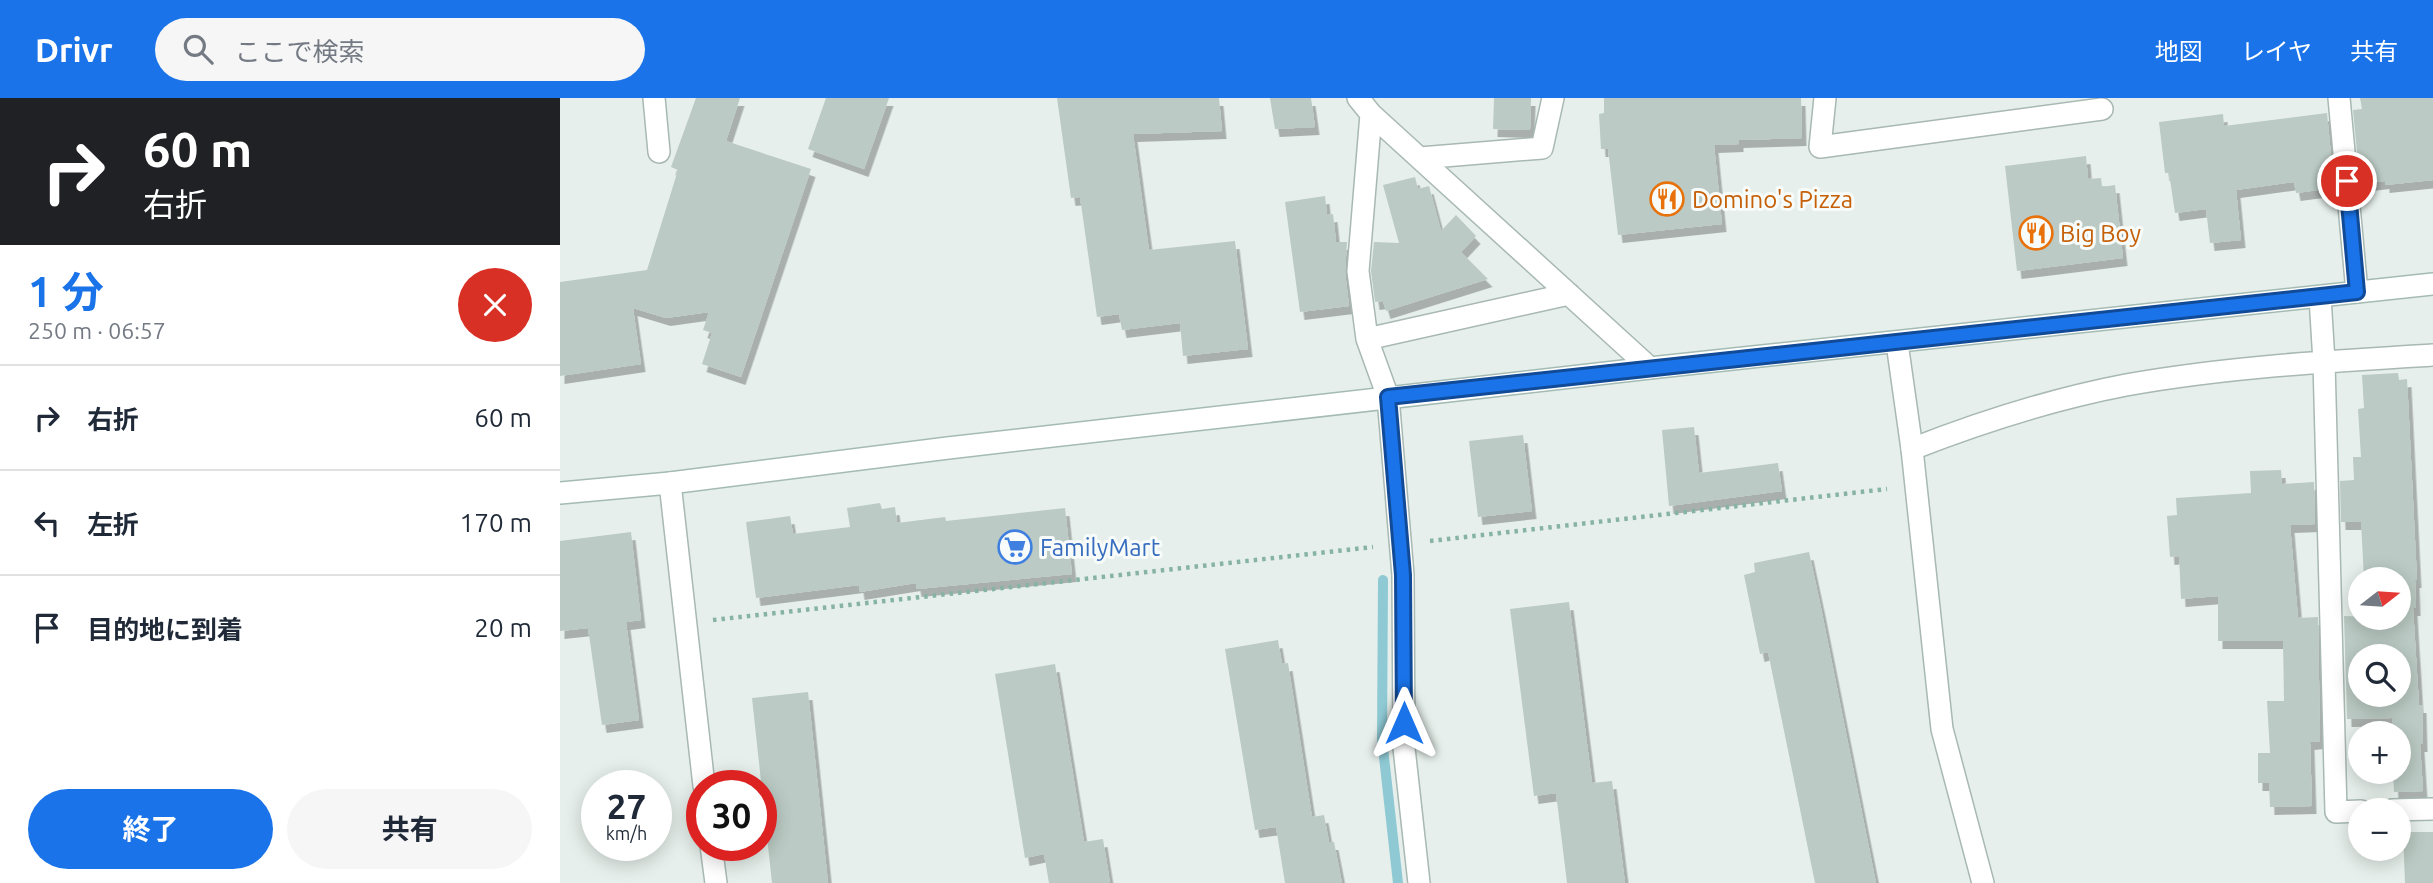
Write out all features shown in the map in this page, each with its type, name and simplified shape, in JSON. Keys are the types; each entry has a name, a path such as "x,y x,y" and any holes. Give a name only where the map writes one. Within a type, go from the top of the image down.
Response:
{"street":[{"path":"654,98 659,152"},
{"path":"1420,158 1542,148 1553,98"},
{"path":"1825,98 1820,147 2102,109"},
{"path":"2339,98 2357,292"},
{"path":"1365,106 1650,368"},
{"path":"1365,106 1358,271 1367,339 1388,397 1403,575 1404,748 1419,883"},
{"path":"560,493 670,484 1388,397 2433,284"},
{"path":"1367,339 1569,294"},
{"path":"2320,297 2336,813 2348,812"},
{"path":"1897,343 1912,449 1942,729 1983,883"},
{"path":"1912,449 1974,426 2125,386 2209,373 2433,355"},
{"path":"670,484 702,770"},
{"path":"2411,810 2433,809"},
{"path":"713,861 716,883"}],"path":[{"path":"686,623 1916,486"}],"building":[{"path":"696,98 740,98 726,141 811,169 741,377 702,364 712,333 703,330 709,312 666,318 633,308 641,364 560,376 560,282 647,270 678,170 671,167"},
{"path":"826,98 889,98 864,169 808,149"},
{"path":"1057,98 1219,98 1222,131 1133,134 1149,250 1235,241 1248,349 1183,356 1180,323 1122,330 1119,314 1097,317 1080,197 1071,198"},
{"path":"1270,98 1311,98 1315,127 1275,129"},
{"path":"1494,98 1531,98 1530,130 1493,129"},
{"path":"1604,98 1801,98 1802,138 1739,140 1739,144 1714,145 1722,224 1618,235 1608,149 1601,149 1599,114 1604,113"},
{"path":"2360,98 2433,98 2433,180 2385,185 2385,181 2360,184 2353,110 2362,109"},
{"path":"2327,113 2334,188 2296,193 2294,182 2236,190 2241,240 2210,243 2206,209 2175,213 2169,173 2165,173 2159,122 2223,114 2224,126"},
{"path":"2086,156 2088,179 2101,178 2102,187 2115,185 2123,258 2017,271 2005,166"},
{"path":"1415,177 1418,189 1429,186 1441,231 1456,215 1476,236 1461,252 1488,279 1386,311 1383,301 1375,302 1371,271 1374,242 1399,243 1383,185"},
{"path":"1325,196 1327,215 1333,214 1336,242 1347,242 1345,272 1349,306 1300,312 1285,202"},
{"path":"2398,373 2399,380 2407,379 2417,580 2416,608 2413,608 2419,705 2422,705 2423,744 2420,744 2423,791 2394,792 2394,784 2411,784 2411,721 2392,721 2392,718 2347,719 2344,616 2348,616 2348,630 2412,630 2412,567 2363,567 2361,522 2341,522 2340,481 2354,480 2353,457 2361,457 2358,409 2364,408 2362,375"},
{"path":"1694,427 1699,473 1778,463 1782,491 1669,506 1662,430"},
{"path":"1523,435 1532,511 1478,517 1469,441"},
{"path":"2281,470 2282,484 2314,482 2315,524 2290,525 2298,618 2318,617 2320,741 2310,742 2312,806 2270,807 2269,783 2258,783 2258,753 2270,753 2267,701 2284,701 2283,641 2218,641 2218,596 2181,599 2179,556 2170,557 2167,516 2177,515 2176,498 2251,493 2250,471"},
{"path":"880,503 882,509 895,507 897,523 945,517 946,521 1065,508 1072,574 917,589 916,583 860,592 859,585 756,598 746,522 790,516 793,534 850,527 847,508"},
{"path":"631,532 641,620 626,622 639,720 602,725 588,628 560,631 560,541"},
{"path":"1809,552 1876,883 1815,883 1768,652 1760,654 1744,575 1755,572 1754,563"},
{"path":"1569,602 1592,783 1612,781 1625,883 1567,883 1556,793 1534,796 1510,609"},
{"path":"1278,640 1282,664 1288,663 1312,817 1324,815 1329,842 1334,842 1342,883 1285,883 1276,827 1255,830 1225,649"},
{"path":"1055,664 1084,842 1103,839 1110,883 1049,883 1044,854 1025,858 995,674"},
{"path":"808,692 828,883 772,883 770,861 777,861 777,770 760,770 752,698"},
{"path":"2411,832 2433,832 2433,883 2405,883 2404,861 2411,861"}],"waterway":[{"path":"1383,580 1382,739 1398,883"}],"place":[{"name":"Domino's Pizza","path":"1667,199"},
{"name":"Big Boy","path":"2036,233"},
{"name":"FamilyMart","path":"1015,547"}],"route":[{"path":"1404,723 1403,575 1388,397 2357,292 2347,181"}]}
